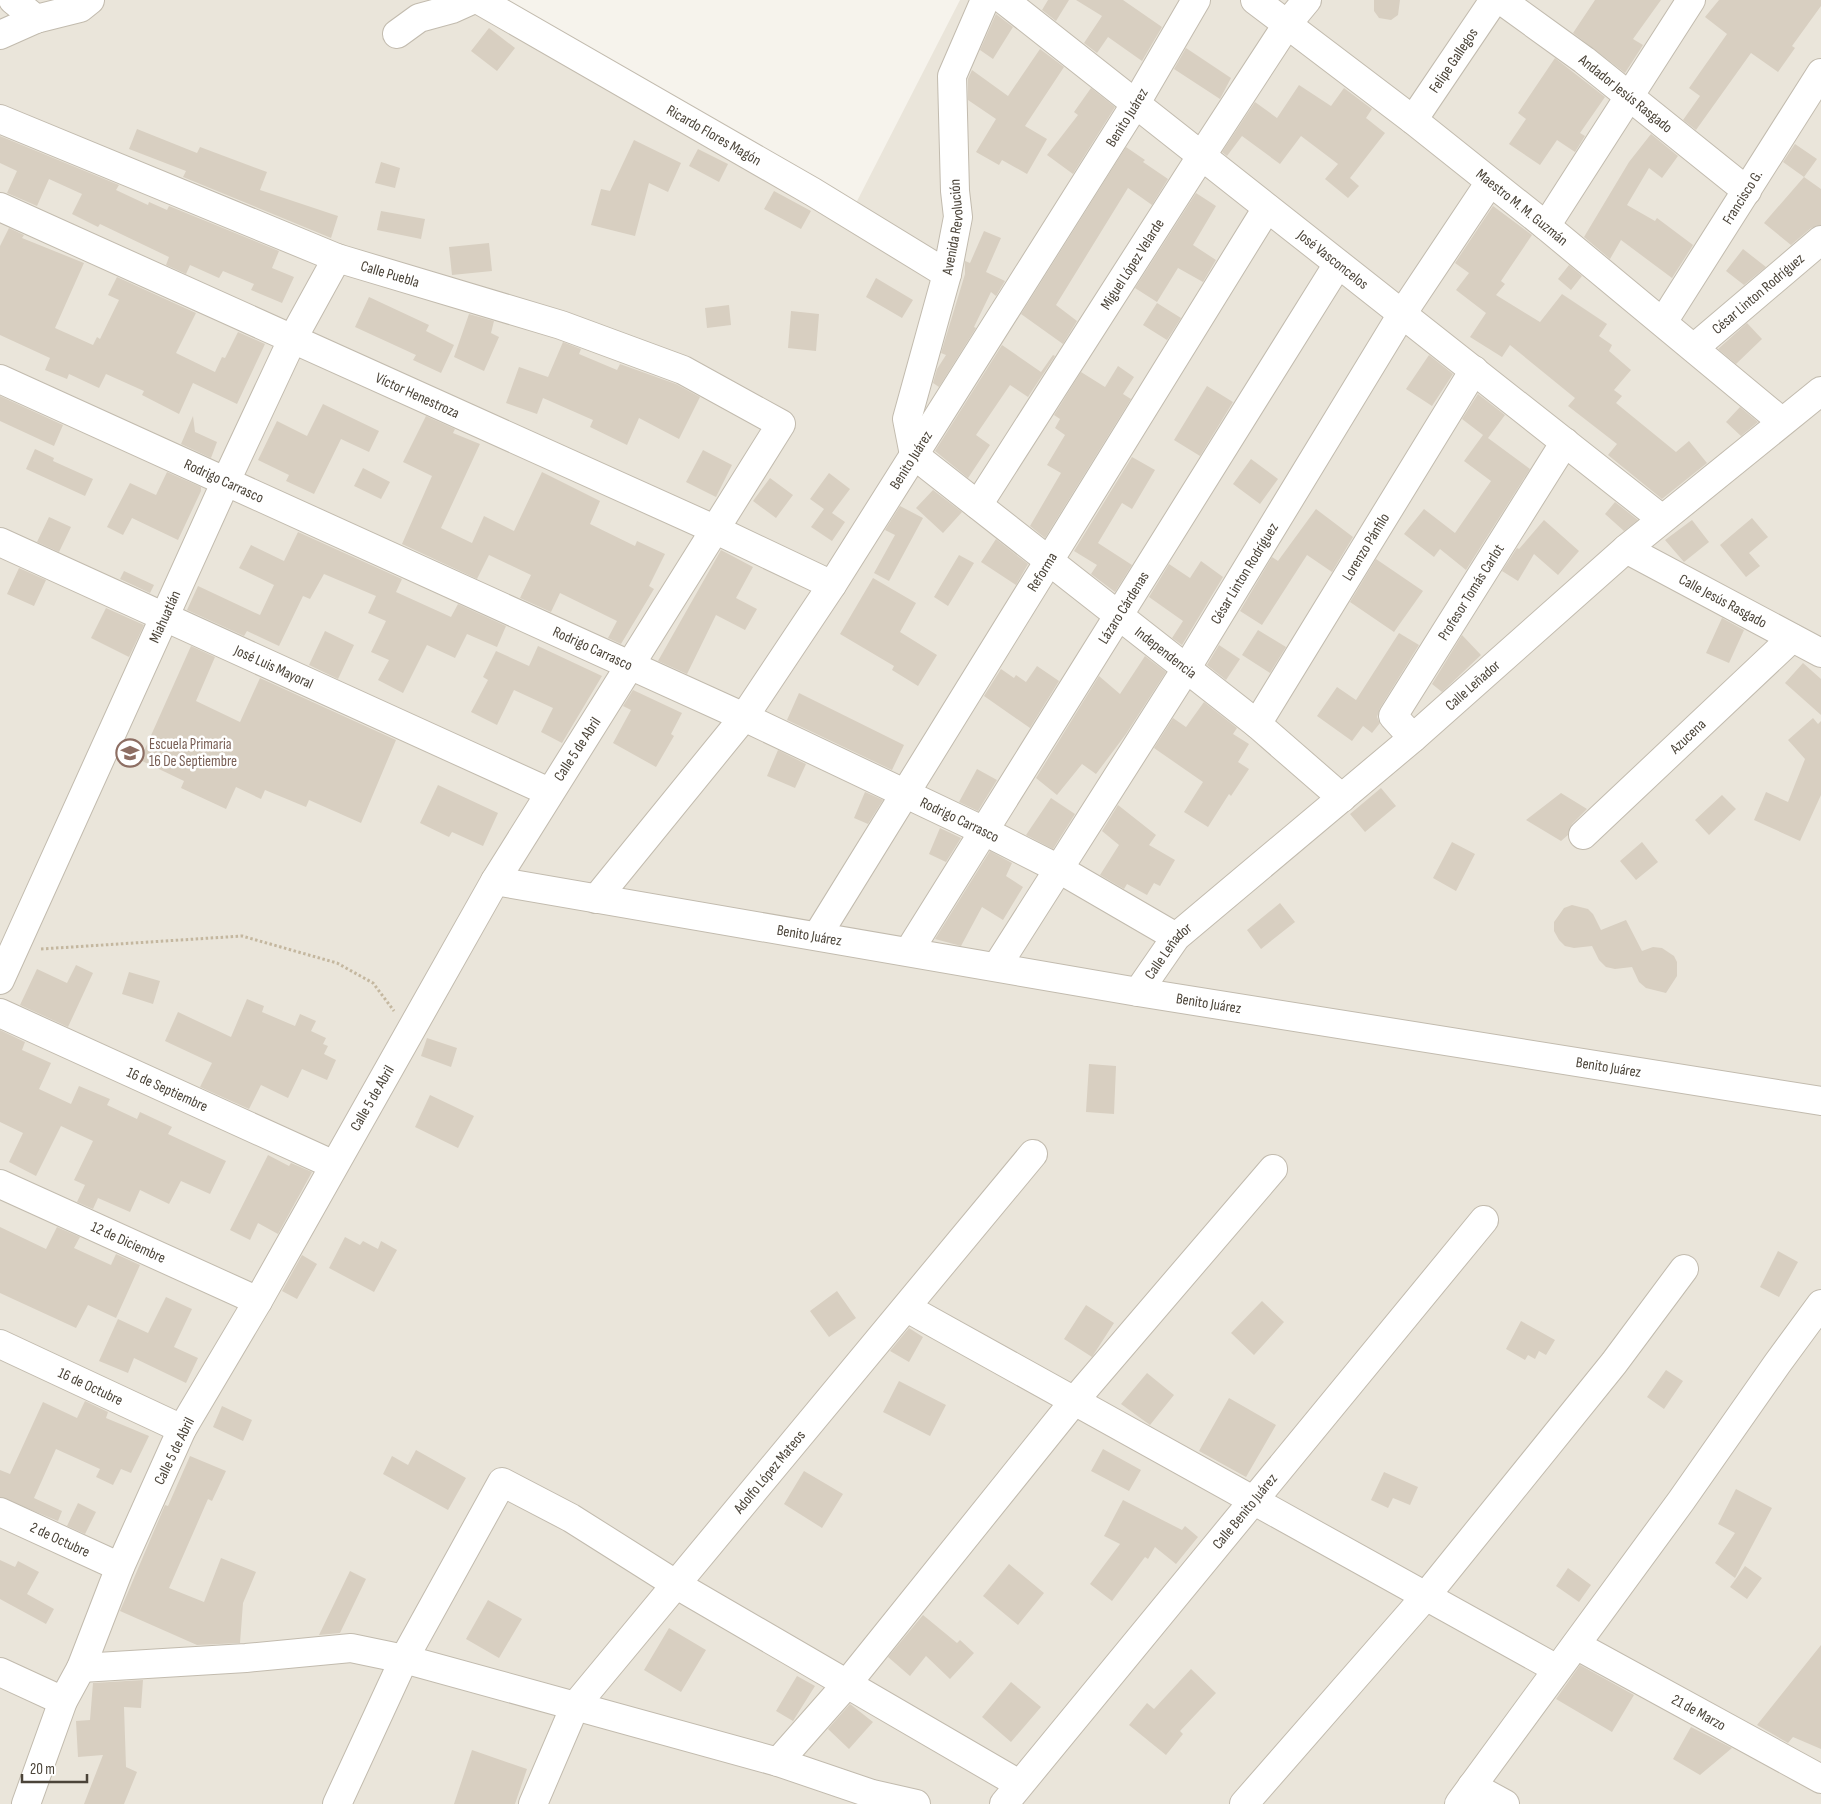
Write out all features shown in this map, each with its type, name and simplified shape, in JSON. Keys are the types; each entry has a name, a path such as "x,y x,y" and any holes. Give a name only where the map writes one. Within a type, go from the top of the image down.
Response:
{"street":[{"path":"13,0 36,19"},
{"path":"0,35 36,19 80,8 90,0"},
{"path":"397,34 419,18 452,9 472,0"},
{"name":"Ricardo Flores Magón","path":"479,0 805,188 947,274"},
{"name":"Avenida Revolución","path":"914,455 907,419 947,274 958,218 955,191 952,76 985,0"},
{"name":"José Vasconcelos","path":"1004,0 1662,519"},
{"name":"Benito Juárez","path":"596,899 744,716 832,585 1136,103 1196,0"},
{"name":"Maestro M. M. Guzmán","path":"1255,0 1288,23 1413,120 1546,226 1782,421"},
{"name":"Miguel López Velarde","path":"978,505 1202,155 1288,23 1307,0"},
{"name":"Felipe Gallegos","path":"1413,120 1494,0"},
{"name":"Andador Jesús Rasgado","path":"1501,0 1629,97 1747,191"},
{"path":"1546,226 1691,0"},
{"name":"Francisco G.","path":"1663,322 1821,73"},
{"name":"Calle Puebla","path":"0,119 337,258 561,325 673,366 781,424"},
{"name":"César Linton Rodríguez","path":"997,966 1186,669 1402,314 1490,182"},
{"name":"Víctor Henestroza","path":"0,207 714,529 832,585"},
{"name":"Reforma","path":"817,936 1267,208"},
{"name":"César Linton Rodríguez","path":"1694,348 1821,240"},
{"name":"Miahuatlán","path":"0,980 226,481 293,338 337,258"},
{"name":"Lázaro Cárdenas","path":"909,951 1338,264"},
{"name":"Lorenzo Pánfilo","path":"1257,724 1474,370"},
{"name":"Rodrigo Carrasco","path":"0,379 744,716 1059,869 1176,937"},
{"name":"Calle Leñador","path":"1138,992 1176,937 1413,738 1626,549 1821,391"},
{"name":"Calle 5 de Abril","path":"26,1804 63,1701 81,1668 120,1567 182,1429 258,1301 495,881 549,792 632,665 714,529 781,424"},
{"name":"Profesor Tomás Carlot","path":"1413,738 1393,716 1565,442"},
{"name":"Independencia","path":"914,455 1050,561 1118,617 1257,724 1342,798"},
{"name":"José Luis Mayoral","path":"0,542 163,618 549,792"},
{"name":"Calle Jesús Rasgado","path":"1626,549 1821,653"},
{"name":"Azucena","path":"1583,835 1792,638"},
{"name":"Benito Juárez","path":"495,881 997,966 1138,992 1821,1101"},
{"name":"16 de Septiembre","path":"0,1013 334,1165"},
{"name":"Adolfo López Mateos","path":"533,1804 575,1706 1033,1154"},
{"path":"778,1762 846,1686 1075,1400 1273,1169"},
{"name":"12 de Diciembre","path":"0,1184 258,1301"},
{"name":"Calle Benito Juárez","path":"1012,1794 1484,1220"},
{"path":"1244,1804 1425,1597 1614,1363 1684,1269"},
{"path":"1505,1804 1466,1795 1821,1304"},
{"path":"907,1308 1557,1669"},
{"name":"16 de Octubre","path":"0,1344 182,1429"},
{"path":"337,1804 404,1659 502,1482 571,1518 677,1585 846,1686 1012,1794"},
{"name":"2 de Octubre","path":"0,1512 120,1567"},
{"name":"21 de Marzo","path":"1576,1645 1821,1779"},
{"path":"81,1668 246,1658 351,1648 404,1659 778,1762 871,1799 916,1804"},
{"path":"0,1672 63,1701"}],"path":[{"path":"13,951 242,936 337,963 352,971 373,983 410,1031"}],"shaded area":[{"path":"0,0 476,0 854,207 960,0 1821,0 1821,1804 0,1804"}],"building":[{"path":"1048,0 1069,0 1056,21 1042,10"},
{"path":"1076,0 1123,0 1162,27 1142,61 1108,37 1097,53 1084,43 1102,16"},
{"path":"1374,0 1400,0 1398,15 1391,20 1379,18 1374,11"},
{"path":"1595,0 1661,0 1633,39 1643,45 1625,73 1573,33"},
{"path":"1719,0 1821,0 1821,6 1792,46 1795,48 1778,72 1751,53 1696,130 1683,120 1700,96 1689,88 1727,34 1705,17"},
{"path":"996,14 1013,27 993,59 980,50"},
{"path":"489,28 515,48 497,71 471,51"},
{"path":"1186,48 1231,78 1220,99 1174,69"},
{"path":"1040,49 1064,67 1025,126 1047,139 1027,174 1002,160 999,165 976,152 996,119 968,100 968,79 972,70 1008,96"},
{"path":"1555,58 1605,97 1580,133 1585,136 1575,152 1557,140 1540,165 1509,144 1526,119 1518,113"},
{"path":"1299,85 1331,106 1344,88 1372,109 1366,118 1385,133 1350,178 1359,186 1348,198 1325,179 1338,164 1301,136 1280,164 1242,136 1227,156 1222,152 1255,102 1277,118"},
{"path":"1091,88 1115,107 1073,174 1047,155 1078,115 1074,112"},
{"path":"137,129 197,153 200,147 267,172 260,190 338,216 331,238 183,177 186,171 129,149"},
{"path":"1651,134 1678,156 1662,178 1649,168 1627,205 1655,221 1657,218 1693,245 1672,278 1621,240 1610,259 1584,237 1629,162"},
{"path":"0,136 119,185 116,190 148,205 149,202 167,210 169,206 279,251 272,268 294,277 282,303 251,290 254,284 223,271 219,278 190,265 186,274 166,265 169,257 100,224 98,227 72,214 82,194 49,179 37,206 7,193 17,171 0,163"},
{"path":"634,140 681,163 668,192 649,183 635,236 591,225 601,189 610,191"},
{"path":"1795,144 1817,159 1804,177 1783,162"},
{"path":"1126,147 1145,160 1143,162 1168,179 1152,205 1128,188 1056,305 1077,321 1063,344 1021,314"},
{"path":"698,149 728,164 719,182 689,166"},
{"path":"381,162 400,168 395,188 375,183"},
{"path":"1804,177 1821,189 1821,225 1811,228 1791,245 1764,223"},
{"path":"774,191 811,211 801,229 764,209"},
{"path":"1196,193 1216,206 1193,245 1216,260 1203,282 1178,268 1157,302 1135,288"},
{"path":"1493,206 1532,235 1501,281 1505,284 1496,295 1540,322 1562,294 1607,324 1599,336 1612,345 1609,351 1631,370 1614,390 1622,396 1616,403 1676,452 1689,441 1707,463 1662,499 1608,455 1617,444 1568,406 1575,398 1510,345 1502,357 1470,337 1486,313 1456,290 1469,273 1455,263"},
{"path":"381,211 425,219 421,239 377,230"},
{"path":"9,228 24,235 22,238 84,263 55,328 93,345 97,337 100,339 119,300 108,295 117,277 196,313 176,353 215,372 222,357 225,358 238,332 265,344 237,404 193,383 179,414 142,395 144,391 106,374 99,388 69,374 67,379 45,370 50,358 0,335 0,246"},
{"path":"984,231 1001,238 986,272 1005,281 996,296 991,292 974,327 976,328 939,387 933,383 937,369 946,355 941,353 965,274 965,261 970,263"},
{"path":"489,243 492,271 452,275 449,247"},
{"path":"1743,249 1766,267 1744,285 1726,271"},
{"path":"1569,265 1582,276 1571,290 1558,279"},
{"path":"876,278 913,300 902,318 866,297"},
{"path":"369,297 429,325 426,331 454,345 441,373 413,360 416,355 355,327"},
{"path":"1157,303 1181,318 1167,340 1143,325"},
{"path":"729,305 731,325 707,328 705,308"},
{"path":"791,311 819,314 816,351 788,348"},
{"path":"469,314 494,321 491,333 499,337 484,371 454,357"},
{"path":"1747,323 1762,339 1736,364 1718,349"},
{"path":"563,342 581,349 579,354 617,370 620,364 676,384 700,397 679,439 639,418 627,445 590,427 593,420 543,398 537,414 506,403 519,367 548,377"},
{"path":"1002,345 1041,372 1053,355 1055,356 1028,397 1010,385 976,435 990,445 968,478 935,451"},
{"path":"1429,355 1453,374 1432,406 1406,389"},
{"path":"1118,366 1134,377 1123,394 1131,399 1045,538 1030,526 1061,473 1047,465 1065,435 1055,428 1060,419 1054,415 1081,372 1105,387"},
{"path":"1207,386 1233,402 1200,456 1174,440"},
{"path":"1478,394 1505,415 1488,438 1530,469 1466,570 1440,549 1434,557 1404,534 1424,509 1455,533 1491,481 1464,461 1483,435 1462,419"},
{"path":"0,396 63,425 54,446 0,421"},
{"path":"323,404 379,431 369,452 341,439 314,494 286,481 289,475 258,460 277,421 307,436"},
{"path":"1740,407 1758,422 1741,436 1726,422"},
{"path":"193,416 195,432 217,442 211,458 181,444"},
{"path":"426,416 455,429 453,433 480,444 441,528 472,543 484,516 514,531 542,472 600,501 590,524 635,546 637,541 665,554 649,586 654,589 621,644 608,638 617,621 560,593 551,612 520,598 531,575 489,555 477,579 402,544 432,476 403,462"},
{"path":"35,449 54,458 53,461 93,479 85,496 26,469"},
{"path":"703,450 732,465 716,497 686,482"},
{"path":"1132,457 1155,470 1132,509 1122,503 1098,543 1132,565 1115,592 1091,574 1097,565 1074,551"},
{"path":"1251,459 1278,479 1260,504 1233,484"},
{"path":"363,468 390,482 381,499 354,486"},
{"path":"167,472 201,487 201,491 178,540 132,518 123,535 107,527 130,483 156,495"},
{"path":"829,473 850,489 832,513 845,522 832,541 811,527 824,509 810,499"},
{"path":"770,478 793,495 776,518 753,501"},
{"path":"933,490 962,512 943,533 916,508"},
{"path":"1615,502 1638,520 1624,531 1605,514"},
{"path":"900,506 923,518 889,581 874,573 895,535 885,530"},
{"path":"1316,509 1353,537 1332,572 1307,555 1262,625 1240,611 1272,557 1278,561"},
{"path":"49,517 71,527 59,552 37,542"},
{"path":"1752,518 1768,537 1749,553 1760,566 1746,577 1720,545"},
{"path":"1544,520 1579,551 1558,575 1534,554 1518,581 1502,571 1517,548 1519,549"},
{"path":"1692,520 1709,542 1684,562 1665,540"},
{"path":"298,532 402,579 396,592 451,617 458,604 506,626 497,647 467,634 455,658 427,645 403,693 378,680 389,660 371,652 386,621 368,613 376,596 324,574 310,599 303,596 279,646 247,631 244,636 187,610 198,586 260,615 274,585 239,568 251,545 284,561"},
{"path":"996,539 1028,564 1016,585 981,562"},
{"path":"721,550 753,567 736,598 757,609 745,630 716,615 687,674 658,661"},
{"path":"959,555 974,563 948,606 934,597"},
{"path":"1376,559 1423,591 1394,632 1350,602"},
{"path":"1201,561 1223,577 1182,645 1172,638 1183,621 1149,597 1169,564 1190,578"},
{"path":"19,568 46,580 34,606 7,594"},
{"path":"124,571 154,585 150,593 120,579"},
{"path":"873,578 916,603 900,632 937,655 918,686 892,670 894,666 840,634"},
{"path":"106,608 144,625 129,657 91,638"},
{"path":"1722,618 1744,630 1729,663 1706,653"},
{"path":"1258,630 1286,647 1270,673 1242,655"},
{"path":"325,631 354,645 338,679 309,665"},
{"path":"1399,633 1419,645 1380,708 1377,717 1380,723 1372,733 1363,726 1352,741 1317,716 1337,687 1356,700"},
{"path":"1462,635 1481,655 1442,692 1432,684"},
{"path":"1219,645 1240,659 1226,680 1207,665"},
{"path":"191,646 215,657 196,701 240,722 260,678 396,740 361,823 309,800 306,807 265,790 261,799 236,787 226,809 181,788 184,781 140,760"},
{"path":"538,646 602,676 562,743 541,732 553,708 514,690 497,725 471,712 488,680 483,677 496,651 529,666"},
{"path":"1145,656 1166,672 1126,734 1096,774 1082,764 1057,795 1036,778 1099,676 1120,694"},
{"path":"1803,663 1821,679 1821,715 1785,683"},
{"path":"1037,666 1059,681 1030,728 984,696 1001,669 1014,678 1016,675 1026,682"},
{"path":"633,690 682,713 671,734 674,736 656,767 613,743 631,710 623,706"},
{"path":"799,693 904,745 892,770 787,720"},
{"path":"1204,702 1237,728 1233,734 1249,744 1238,762 1249,769 1231,796 1229,794 1208,827 1184,812 1203,782 1154,748 1173,718 1186,727"},
{"path":"1813,718 1818,724 1821,721 1821,795 1800,841 1754,820 1766,792 1788,802 1805,759 1788,740"},
{"path":"778,750 806,764 795,788 767,776"},
{"path":"977,769 997,780 978,811 959,802"},
{"path":"438,785 498,813 483,846 452,832 449,837 420,823"},
{"path":"1381,788 1396,806 1365,832 1350,814"},
{"path":"865,792 883,800 868,824 854,818"},
{"path":"1561,793 1587,809 1572,824 1568,835 1561,841 1526,820"},
{"path":"1722,795 1736,809 1709,835 1695,820"},
{"path":"1051,798 1075,814 1053,849 1026,835"},
{"path":"1118,805 1156,835 1149,845 1175,860 1160,886 1154,883 1147,895 1127,884 1124,889 1100,875 1119,845 1102,831"},
{"path":"940,828 961,838 946,862 929,854"},
{"path":"1452,842 1475,854 1456,891 1433,878"},
{"path":"1642,842 1658,862 1636,880 1620,861"},
{"path":"990,851 1012,863 1006,876 1023,887 1003,920 982,907 961,946 935,939"},
{"path":"1280,903 1295,922 1261,949 1247,930"},
{"path":"1572,905 1588,909 1593,914 1601,930 1626,920 1642,951 1653,947 1662,948 1674,956 1677,962 1677,976 1666,993 1646,988 1639,982 1632,967 1615,969 1606,967 1599,960 1592,946 1574,948 1565,946 1554,931 1554,922 1564,908"},
{"path":"76,965 93,973 68,1027 20,1005 37,969 67,983"},
{"path":"129,972 160,981 153,1004 122,994"},
{"path":"247,999 264,1006 262,1012 295,1026 300,1014 316,1021 311,1031 326,1038 323,1044 328,1046 324,1054 336,1060 327,1080 302,1069 288,1098 261,1085 249,1109 200,1087 212,1063 165,1041 178,1012 231,1037"},
{"path":"0,1030 25,1042 22,1050 51,1063 39,1089 71,1104 79,1086 110,1099 107,1105 137,1119 140,1112 172,1127 168,1134 226,1161 210,1194 181,1181 169,1204 140,1190 130,1212 98,1198 93,1209 77,1202 85,1185 74,1180 93,1141 61,1126 36,1176 9,1162 23,1133 0,1122"},
{"path":"427,1038 457,1048 451,1067 421,1056"},
{"path":"1089,1064 1116,1066 1114,1114 1086,1112"},
{"path":"430,1095 474,1116 458,1148 415,1127"},
{"path":"268,1155 289,1166 291,1163 312,1172 278,1234 258,1223 250,1240 230,1230"},
{"path":"0,1227 46,1249 57,1227 80,1237 74,1248 111,1265 116,1254 140,1265 116,1318 88,1305 76,1328 0,1293"},
{"path":"345,1237 360,1245 363,1241 378,1249 381,1241 397,1250 374,1292 329,1268"},
{"path":"1778,1251 1798,1262 1779,1297 1760,1287"},
{"path":"302,1255 317,1264 297,1299 282,1291"},
{"path":"837,1291 856,1318 829,1337 810,1311"},
{"path":"166,1297 192,1309 174,1347 198,1358 186,1383 134,1358 128,1373 99,1361 118,1319 148,1333"},
{"path":"1262,1301 1284,1322 1254,1355 1231,1333"},
{"path":"1086,1305 1114,1323 1092,1357 1064,1339"},
{"path":"1521,1321 1555,1340 1546,1355 1539,1351 1535,1359 1528,1355 1525,1360 1506,1349"},
{"path":"909,1328 923,1337 909,1362 890,1351"},
{"path":"1666,1370 1683,1381 1664,1409 1647,1397"},
{"path":"1147,1373 1174,1395 1150,1425 1121,1404"},
{"path":"899,1381 946,1405 930,1436 883,1412"},
{"path":"1229,1398 1276,1425 1246,1477 1199,1451"},
{"path":"85,1401 108,1412 106,1418 149,1436 131,1473 121,1469 113,1485 96,1477 100,1469 56,1449 34,1498 62,1511 58,1521 0,1497 0,1470 10,1474 43,1402 77,1418"},
{"path":"222,1406 252,1420 243,1441 213,1427"},
{"path":"1103,1449 1141,1470 1129,1491 1091,1471"},
{"path":"416,1450 466,1478 448,1510 383,1474 392,1456 408,1465"},
{"path":"190,1456 226,1471 212,1501 208,1499 169,1588 204,1602 221,1558 256,1572 243,1603 240,1643 197,1645 120,1611 165,1505 168,1506"},
{"path":"804,1471 843,1494 822,1528 784,1504"},
{"path":"1384,1472 1418,1487 1410,1505 1393,1498 1388,1508 1371,1500"},
{"path":"1736,1489 1772,1508 1735,1578 1715,1563 1735,1533 1718,1524"},
{"path":"1123,1500 1182,1530 1185,1526 1198,1537 1176,1564 1155,1547 1148,1559 1145,1557 1112,1601 1090,1584 1120,1544 1104,1536"},
{"path":"78,1503 96,1512 85,1534 67,1526"},
{"path":"0,1560 15,1567 18,1561 39,1572 27,1594 54,1609 46,1624 0,1599"},
{"path":"1009,1564 1044,1593 1018,1625 983,1596"},
{"path":"1745,1566 1762,1578 1747,1599 1730,1587"},
{"path":"1568,1568 1591,1585 1579,1602 1556,1586"},
{"path":"350,1571 366,1579 340,1633 319,1635"},
{"path":"488,1600 522,1619 499,1658 466,1639"},
{"path":"923,1615 957,1643 960,1640 974,1653 950,1679 926,1656 910,1676 888,1657"},
{"path":"669,1628 706,1650 681,1692 644,1670"},
{"path":"1821,1645 1821,1749 1793,1737 1788,1743 1757,1725"},
{"path":"1580,1665 1634,1695 1612,1732 1556,1699"},
{"path":"1191,1669 1216,1693 1180,1731 1183,1734 1166,1755 1129,1725 1147,1703 1154,1709"},
{"path":"797,1676 815,1686 793,1721 776,1711"},
{"path":"143,1680 141,1708 124,1707 126,1767 137,1772 124,1804 84,1804 103,1755 78,1757 76,1721 90,1720 93,1683"},
{"path":"1011,1682 1041,1707 1011,1742 982,1717"},
{"path":"850,1704 873,1722 849,1749 828,1729"},
{"path":"1691,1727 1732,1748 1700,1775 1673,1759"},
{"path":"472,1750 527,1769 515,1804 454,1804"}],"place":[{"name":"Escuela Primaria 16 De Septiembre","path":"130,753"}]}
